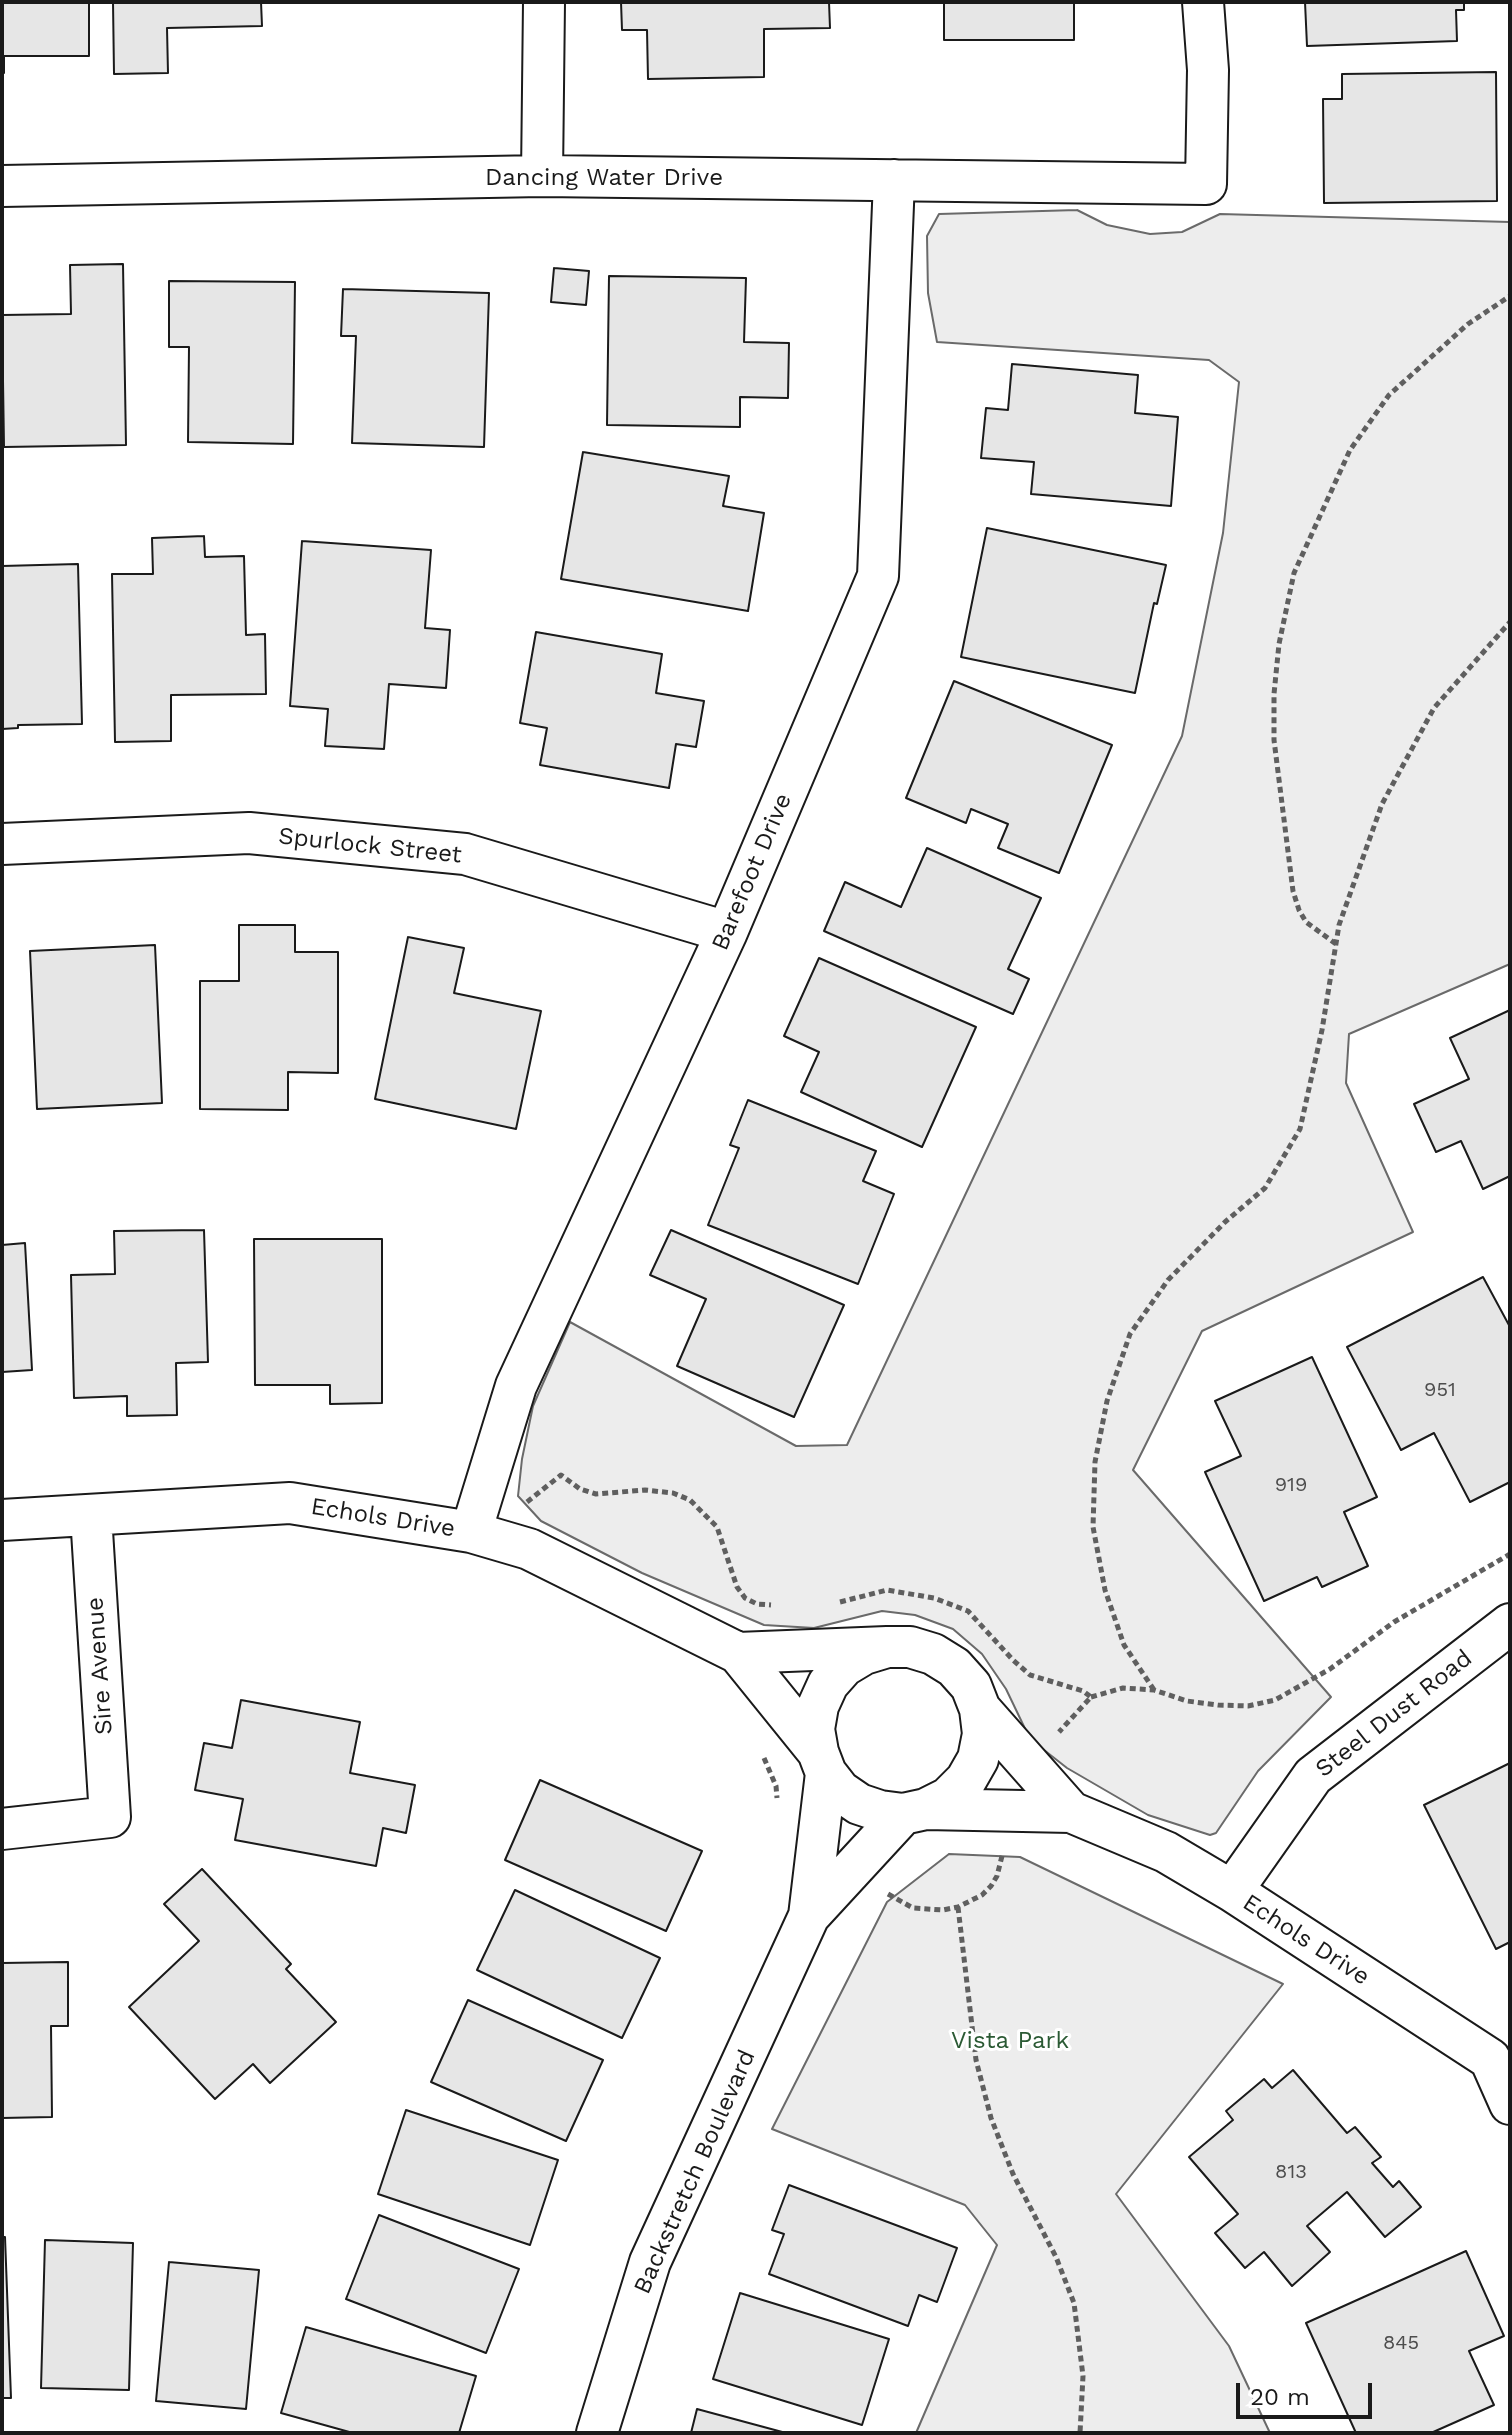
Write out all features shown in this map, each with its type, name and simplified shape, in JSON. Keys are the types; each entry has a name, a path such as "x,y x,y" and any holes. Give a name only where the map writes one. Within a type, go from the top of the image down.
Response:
{"street":[{"path":"542,176 544,2"},
{"name":"Dancing Water Drive","path":"2,186 542,176 1206,184 1208,70 1203,2"},
{"name":"Barefoot Drive","path":"471,1532 516,1386 727,932 878,576 894,180"},
{"name":"Spurlock Street","path":"2,844 249,833 465,854 727,932"},
{"name":"Echols Drive","path":"2,1520 290,1503 471,1532 529,1549 738,1653 822,1763"},
{"name":"Sire Avenue","path":"2,1829 110,1817 91,1515"},
{"name":"Steel Dust Road","path":"1232,1891 1313,1776 1510,1624"},
{"path":"887,1647 910,1647 933,1654 954,1667 971,1686 980,1709 983,1734 978,1759 966,1780 948,1798 914,1811 880,1811 859,1804 840,1791 822,1763 814,1729 818,1706 828,1684 844,1666 864,1654 887,1647"},
{"name":"Echols Drive","path":"738,1653 887,1647"},
{"name":"Echols Drive","path":"980,1709 1071,1812"},
{"name":"Backstretch Boulevard","path":"597,2433 650,2262 809,1916 822,1763"},
{"name":"Echols Drive","path":"914,1811 1071,1812 1166,1852 1232,1891 1490,2059 1510,2104"},
{"name":"Backstretch Boulevard","path":"809,1916 914,1811"}],"path":[{"path":"1336,944 1306,922 1293,891 1274,740 1279,644 1294,573 1350,450 1389,395 1468,324 1510,296"},
{"path":"1154,1690 1124,1645 1105,1590 1093,1527 1095,1462 1107,1401 1130,1334 1152,1302 1168,1280 1225,1222 1265,1188 1300,1129 1322,1030 1339,925 1382,804 1434,708 1510,622"},
{"path":"1091,1697 1123,1688 1154,1690 1187,1701 1218,1705 1248,1706 1275,1700 1330,1669 1394,1622 1510,1554"},
{"path":"884,1891 913,1908 943,1910 958,1907 982,1895 991,1886 997,1876 1006,1842"},
{"path":"958,1907 976,2060 991,2118 1013,2174 1047,2237 1074,2303 1083,2376 1080,2433"}],"shaded area":[{"path":"1077,210 1107,225 1150,234 1182,232 1220,214 1510,222 1510,964 1349,1034 1346,1083 1413,1232 1202,1331 1133,1470 1331,1697 1258,1771 1216,1833 1210,1835 1148,1815 1067,1768 1030,1739 1006,1689 982,1654 953,1629 915,1615 882,1611 814,1628 764,1625 642,1573 541,1521 518,1496 533,1406 570,1322 796,1446 847,1445 1182,736 1223,533 1239,382 1209,360 937,342 928,293 927,236 939,214"},
{"name":"Vista Park","path":"949,1854 1020,1857 1283,1984 1116,2194 1229,2346 1270,2433 916,2433 997,2245 965,2205 772,2129 887,1902"}],"building":[{"path":"2,2 89,2 89,56 4,56 2,73"},
{"path":"113,2 261,2 262,26 167,28 168,73 114,74"},
{"path":"621,2 829,2 830,28 764,29 764,77 648,79 647,30 622,30"},
{"path":"944,2 1074,2 1074,40 944,40"},
{"path":"1305,2 1464,2 1464,10 1456,10 1457,41 1307,46"},
{"path":"1496,72 1497,201 1324,203 1323,99 1342,99 1342,74"},
{"path":"123,264 126,445 4,447 2,315 71,314 70,265"},
{"path":"554,268 589,271 586,305 551,302"},
{"path":"609,276 746,278 744,342 789,343 788,398 740,397 740,427 607,425"},
{"path":"169,281 295,282 293,444 188,442 189,347 169,347"},
{"path":"343,289 489,293 484,447 352,443 356,336 341,336"},
{"path":"1012,364 1138,375 1135,413 1178,417 1171,506 1031,494 1034,462 981,458 986,408 1008,410"},
{"path":"583,452 729,476 723,506 764,513 748,611 561,579"},
{"path":"987,528 1166,565 1157,604 1154,603 1135,693 961,657"},
{"path":"204,536 205,557 244,556 246,635 265,634 266,694 171,695 171,741 115,742 112,574 153,574 152,538"},
{"path":"302,541 431,550 425,628 450,630 446,688 389,684 384,749 325,746 328,709 290,706"},
{"path":"78,564 82,724 18,725 18,728 2,729 2,566"},
{"path":"536,632 662,654 656,693 704,701 696,747 676,744 669,788 540,765 547,728 520,723"},
{"path":"954,681 1112,745 1059,873 998,848 1008,824 971,809 966,823 906,798"},
{"path":"927,848 1041,898 1008,969 1029,979 1013,1014 824,931 845,882 901,907"},
{"path":"239,925 295,925 295,952 338,952 338,1073 288,1072 288,1110 200,1109 200,981 239,981"},
{"path":"408,937 464,948 454,993 541,1011 516,1129 375,1099"},
{"path":"155,945 162,1103 37,1109 30,951"},
{"path":"819,958 976,1027 922,1147 801,1092 819,1052 784,1036"},
{"path":"1510,1010 1510,1176 1483,1189 1461,1141 1436,1152 1414,1104 1469,1079 1450,1038"},
{"path":"748,1100 876,1151 863,1181 894,1194 858,1284 708,1225 739,1148 730,1145"},
{"path":"204,1230 208,1362 176,1363 177,1415 127,1416 127,1396 74,1398 71,1275 115,1274 114,1231"},
{"path":"671,1230 844,1305 794,1417 677,1366 706,1299 650,1275"},
{"path":"254,1239 382,1239 382,1403 330,1404 330,1385 255,1385"},
{"path":"25,1243 32,1370 2,1372 2,1245"},
{"path":"1483,1277 1510,1327 1510,1482 1470,1502 1434,1433 1401,1450 1347,1347"},
{"path":"1312,1357 1377,1497 1344,1512 1368,1566 1322,1587 1317,1577 1264,1601 1205,1472 1241,1456 1215,1401"},
{"path":"241,1700 360,1722 350,1773 415,1785 406,1833 383,1828 376,1866 235,1840 243,1799 195,1790 204,1743 232,1748"},
{"path":"1510,1763 1510,1942 1496,1949 1424,1805"},
{"path":"540,1780 702,1851 666,1931 505,1860"},
{"path":"202,1869 291,1964 286,1969 336,2022 270,2083 253,2064 215,2099 129,2007 199,1941 164,1904"},
{"path":"515,1890 660,1958 622,2038 477,1970"},
{"path":"68,1962 68,2026 51,2026 52,2117 2,2118 2,1963"},
{"path":"468,2000 603,2060 566,2141 431,2082"},
{"path":"1293,2070 1347,2133 1355,2127 1381,2157 1372,2163 1393,2187 1399,2181 1421,2207 1385,2237 1347,2192 1307,2226 1330,2252 1292,2286 1264,2252 1245,2268 1215,2233 1238,2214 1189,2157 1233,2120 1226,2111 1264,2079 1272,2088"},
{"path":"406,2110 558,2160 530,2245 378,2194"},
{"path":"789,2185 957,2248 937,2302 919,2295 908,2326 769,2274 784,2234 772,2230"},
{"path":"379,2215 519,2269 486,2353 346,2299"},
{"path":"2,2237 5,2237 11,2398 2,2398"},
{"path":"45,2240 133,2243 129,2390 41,2388"},
{"path":"1466,2251 1504,2336 1469,2351 1494,2405 1431,2433 1356,2433 1306,2323"},
{"path":"169,2262 259,2270 246,2409 156,2401"},
{"path":"740,2293 889,2339 862,2425 713,2379"},
{"path":"306,2327 476,2376 459,2433 353,2433 281,2413"},
{"path":"697,2409 786,2433 691,2433"}]}
